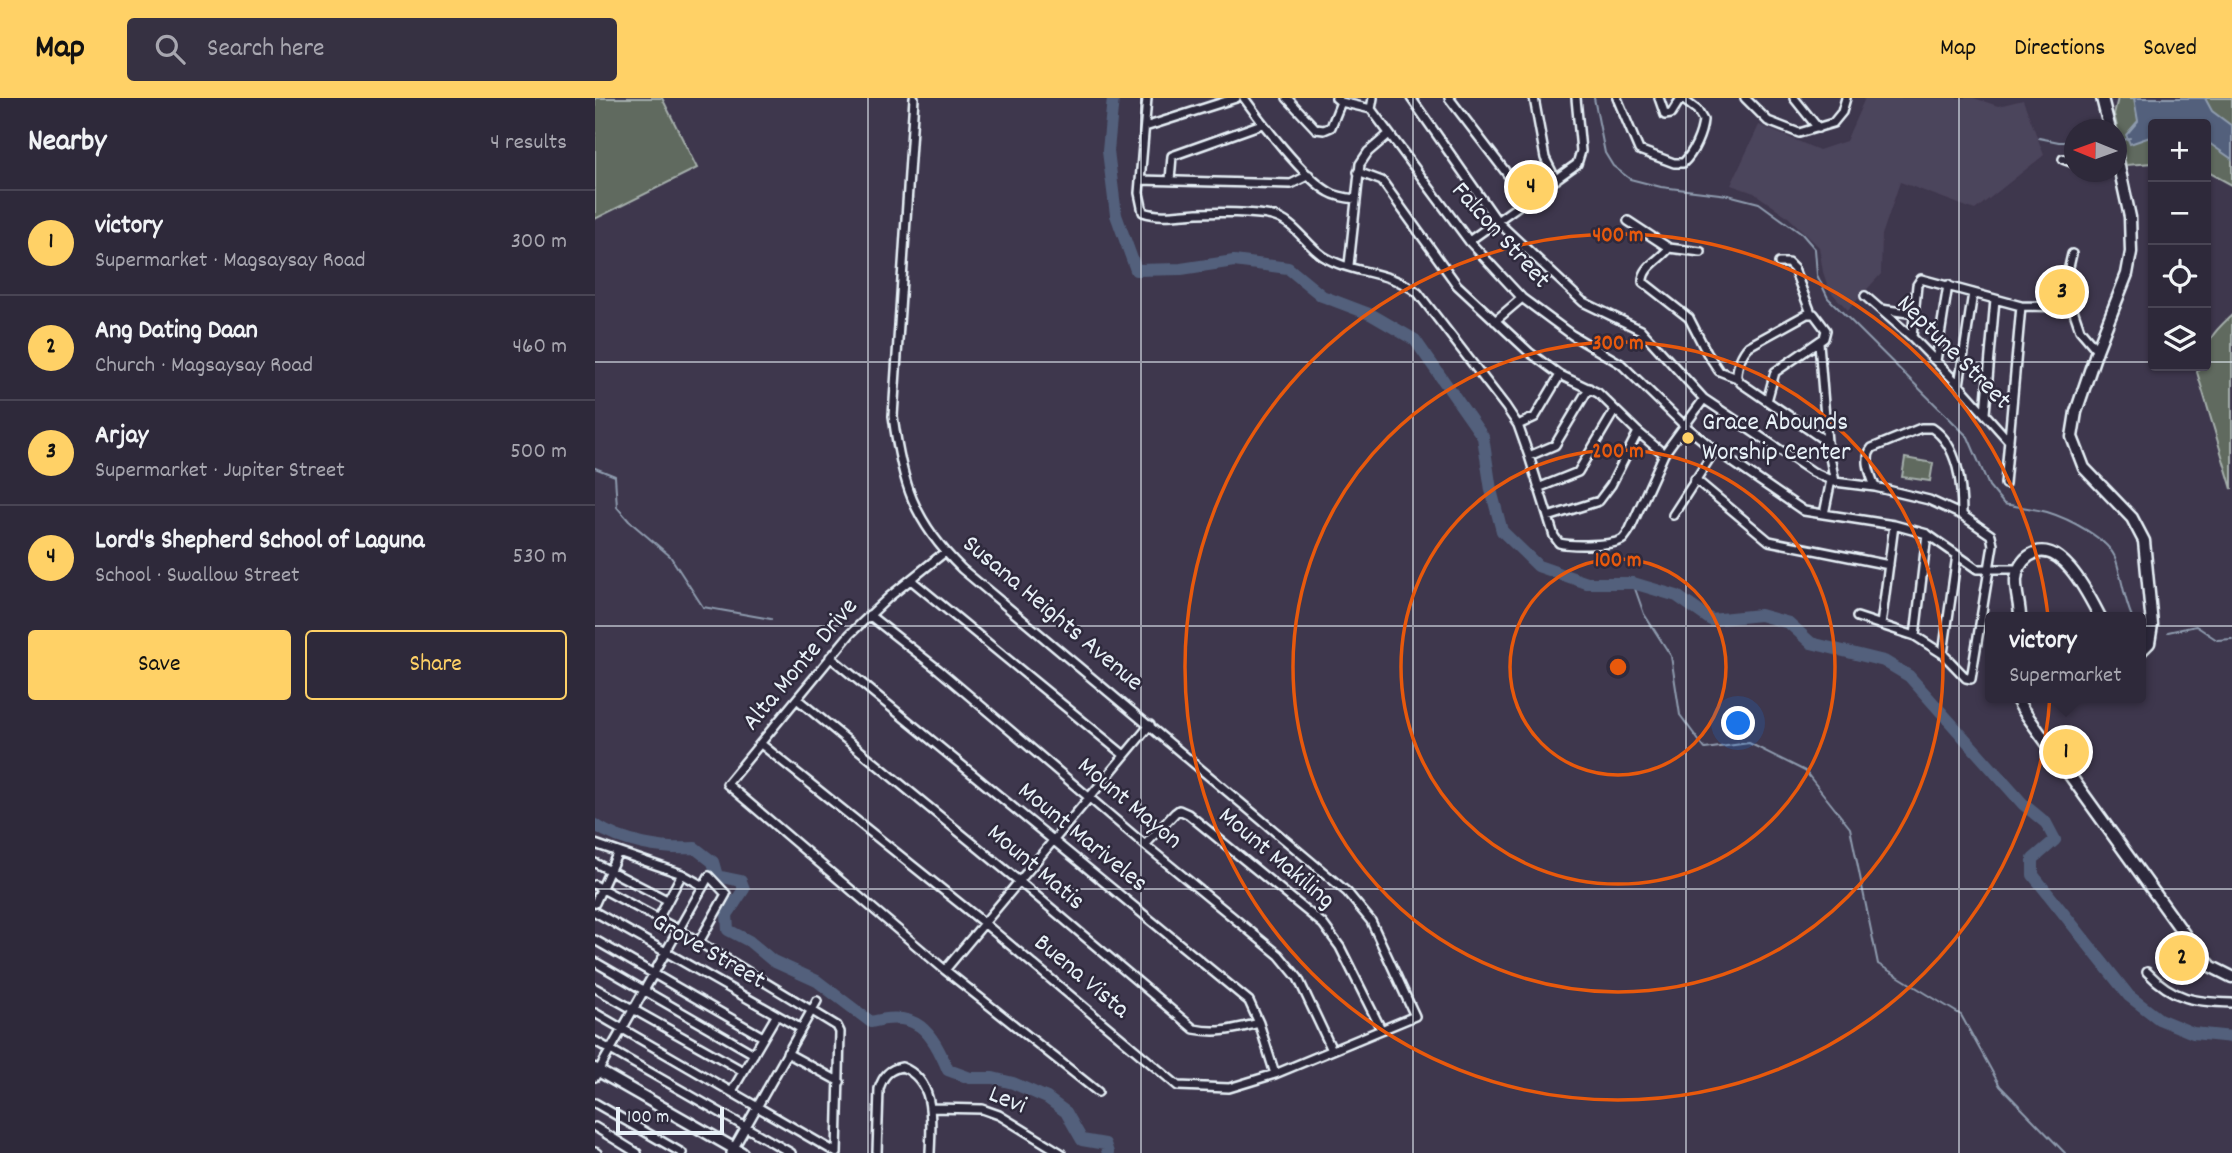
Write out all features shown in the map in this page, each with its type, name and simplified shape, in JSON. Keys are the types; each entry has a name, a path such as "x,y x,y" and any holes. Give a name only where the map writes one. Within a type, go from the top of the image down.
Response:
{"main road":[{"path":"2102,98 2107,119"},
{"path":"2122,182 2130,217 2131,252 2127,274 2076,412 2073,438 2084,468 2132,518 2144,541 2152,625 2146,646"},
{"path":"2019,612 2016,585 2019,569 2028,556 2038,552 2050,553 2060,559 2081,582 2097,612"},
{"path":"2019,703 2200,956 2212,967 2232,977"},
{"path":"596,1072 735,1151"}],"street":[{"name":"Susana Heights Avenue","path":"914,98 893,416 899,459 909,495 924,523 945,552 962,569 1360,905 1415,1016"},
{"path":"1147,98 1139,193 1143,212 1153,215 1200,213 1271,216 1290,226 1324,257 1408,285 1418,293 1518,425 1556,539 1564,544 1614,542 1623,539 1664,454 1704,399"},
{"path":"1145,127 1236,98"},
{"path":"1244,98 1262,124 1309,175 1332,194 1356,199"},
{"path":"1287,98 1317,129 1324,130 1331,127 1339,100 1371,109 1373,98"},
{"path":"1411,98 1498,222 1583,302 1609,317 1641,330 1704,399 1813,472 1833,481 1929,500 1962,515 1993,538 1972,680 1966,678 1943,654 1915,636 1857,617"},
{"path":"1449,98 1528,201"},
{"path":"1534,98 1545,158 1556,180"},
{"path":"1469,241 1528,201 1580,159 1576,98"},
{"path":"1617,98 1639,150 1678,164 1683,163 1703,127 1703,120 1697,110 1681,98 1675,110 1668,116 1663,112 1659,98"},
{"path":"1745,98 1768,121 1797,133 1833,123 1838,118 1846,98"},
{"path":"1794,98 1818,128"},
{"name":"Falcon Street","path":"1371,109 1469,241 1522,298 1572,335 1622,364 1684,425 1715,450 1804,510 1894,525 1927,534 1977,569 2019,569"},
{"path":"1170,180 1173,156 1262,124"},
{"path":"1349,265 1358,172 1363,158 1389,134"},
{"path":"1358,172 1382,181 1457,285 1495,321 1544,365 1606,399 1664,454"},
{"path":"1140,180 1291,184 1309,175"},
{"path":"1627,221 1669,247 1701,252"},
{"path":"1669,247 1645,272 1643,282 1689,318 1719,371 1737,378 1827,442"},
{"path":"2072,254 2062,279 2080,330 2097,350"},
{"path":"1767,401 1775,372 1819,343 1826,330 1822,321 1811,313 1794,269 1784,262 1779,263"},
{"path":"1912,337 1917,285 1921,279 2021,306 2071,307"},
{"path":"1936,361 1948,285"},
{"path":"1959,384 1973,293"},
{"name":"Neptune Street","path":"1865,296 1912,337 1959,384 2009,441"},
{"path":"1495,321 1522,298"},
{"path":"1985,413 1996,299"},
{"path":"2005,484 2021,306"},
{"path":"1879,308 1915,314"},
{"path":"1737,378 1746,349 1811,313"},
{"path":"1819,343 1833,481 1823,514"},
{"path":"1518,425 1535,417 1560,375"},
{"path":"1529,456 1555,445 1589,388"},
{"path":"1538,488 1578,472 1615,410"},
{"path":"1875,488 1868,460 1872,447 1921,428 1932,428 1946,442 1955,458 1962,497 1962,515"},
{"path":"1548,517 1599,501 1611,485 1638,432"},
{"path":"1673,515 1715,450"},
{"path":"1695,479 1769,541 1889,565"},
{"path":"1881,625 1894,525"},
{"path":"1915,636 1927,534"},
{"name":"Alta Monte Drive","path":"945,552 869,615 830,657 727,784 945,970"},
{"path":"1943,654 1958,555"},
{"path":"911,580 1124,755"},
{"name":"Mount Mayon","path":"869,615 945,675 1285,961 1298,978 1332,1050"},
{"name":"Mount Mariveles","path":"830,657 1244,997 1259,1023 1275,1074"},
{"name":"Mount Matis","path":"797,699 1020,882 1193,1029 1221,1032 1259,1023"},
{"path":"1098,1092 945,970 1150,725"},
{"name":"Buena Vista","path":"761,744 984,923 1178,1086 1229,1088 1275,1074 1415,1016"},
{"name":"Mount Makiling","path":"1145,845 1179,810 1188,814 1323,925 1341,947 1381,1029"},
{"path":"595,844 682,874 703,886"},
{"path":"595,903 599,887 611,870 618,852"},
{"path":"595,863 667,900"},
{"path":"658,919 682,874"},
{"path":"596,1072 611,1051 709,876 726,894 699,942"},
{"path":"595,1013 837,1153 839,1028 679,930 599,887"},
{"name":"Grove Street","path":"595,912 800,1028"},
{"path":"595,940 763,1037"},
{"path":"595,962 754,1054"},
{"path":"2147,972 2167,991 2192,999 2232,1003"},
{"path":"595,988 743,1071"},
{"path":"735,1151 817,1001"},
{"path":"732,1091 776,1016"},
{"path":"595,1041 791,1153"},
{"path":"787,1053 840,1082"},
{"path":"877,1153 878,1094 881,1081 890,1071 902,1067 916,1075 930,1098 930,1153"},
{"path":"595,1102 682,1153"},
{"name":"Levi","path":"932,1108 982,1109 999,1115 1061,1153"},
{"path":"595,1127 637,1153"},
{"path":"815,1140 815,1153"}],"shaded area":[{"path":"1865,98 1974,98 1998,106 2023,100 2044,155 1975,210 1900,182 1882,235 1881,274 1848,310 1829,290 1819,247 1787,216 1754,193 1731,185 1759,125 1819,150 1846,141"}],"green space":[{"path":"595,98 662,98 697,168 595,219"},
{"path":"2118,98 2232,98 2232,185 2211,174 2211,119 2148,119 2148,163 2127,165 2127,119 2115,119"},
{"path":"2232,315 2232,489 2197,372 2211,371 2211,339"},
{"path":"1905,458 1933,463 1930,481 1902,477"}],"water":[{"path":"2134,98 2205,98 2212,111 2232,126 2232,159 2211,144 2211,119 2148,119 2148,138 2130,144 2127,134 2138,121"}],"waterway":[{"path":"1113,98 1108,151 1116,215 1136,270 1181,269 1234,261 1288,268 1322,296 1372,315 1415,340 1483,437 1491,490 1502,531 1538,566 1587,583 1633,583 1677,596 1711,620 1760,615 1789,623 1811,643 1884,661 1909,676 2023,804 2046,823 2055,840 2033,859 2033,875 2129,996 2159,1019 2193,1033 2232,1037"},
{"path":"1594,98 1605,153 1613,166 1630,179 1661,187 1728,195 1759,203 1802,234 1815,249 1817,275 1828,298 1968,437 1989,486 2004,504 2042,511 2065,519 2097,537 2112,552 2130,612"},
{"path":"2039,138 2064,142"},
{"path":"595,468 615,476 617,507 629,521 670,556 703,607 771,619"},
{"path":"1633,583 1644,614 1671,656 1680,715 1705,749 1749,743 1805,771 1850,828 1878,964 1961,1015 2000,1086 2065,1153"},
{"path":"2168,632 2196,626 2217,640 2232,639"},
{"path":"595,825 643,844 695,848 713,862 717,876 741,881 744,889 727,915 728,930 749,941 773,961 817,981 871,1022 900,1019 920,1026 935,1044 948,1070 970,1078 993,1078 1013,1083 1047,1098 1066,1112 1082,1140 1105,1144 1108,1153"}],"place":[{"name":"Lord's Shepherd School of Laguna","path":"1531,187"},
{"name":"Arjay","path":"2062,292"},
{"name":"Grace Abounds Worship Center","path":"1688,438"},
{"name":"victory","path":"2066,752"},
{"name":"Ang Dating Daan","path":"2182,958"}]}
